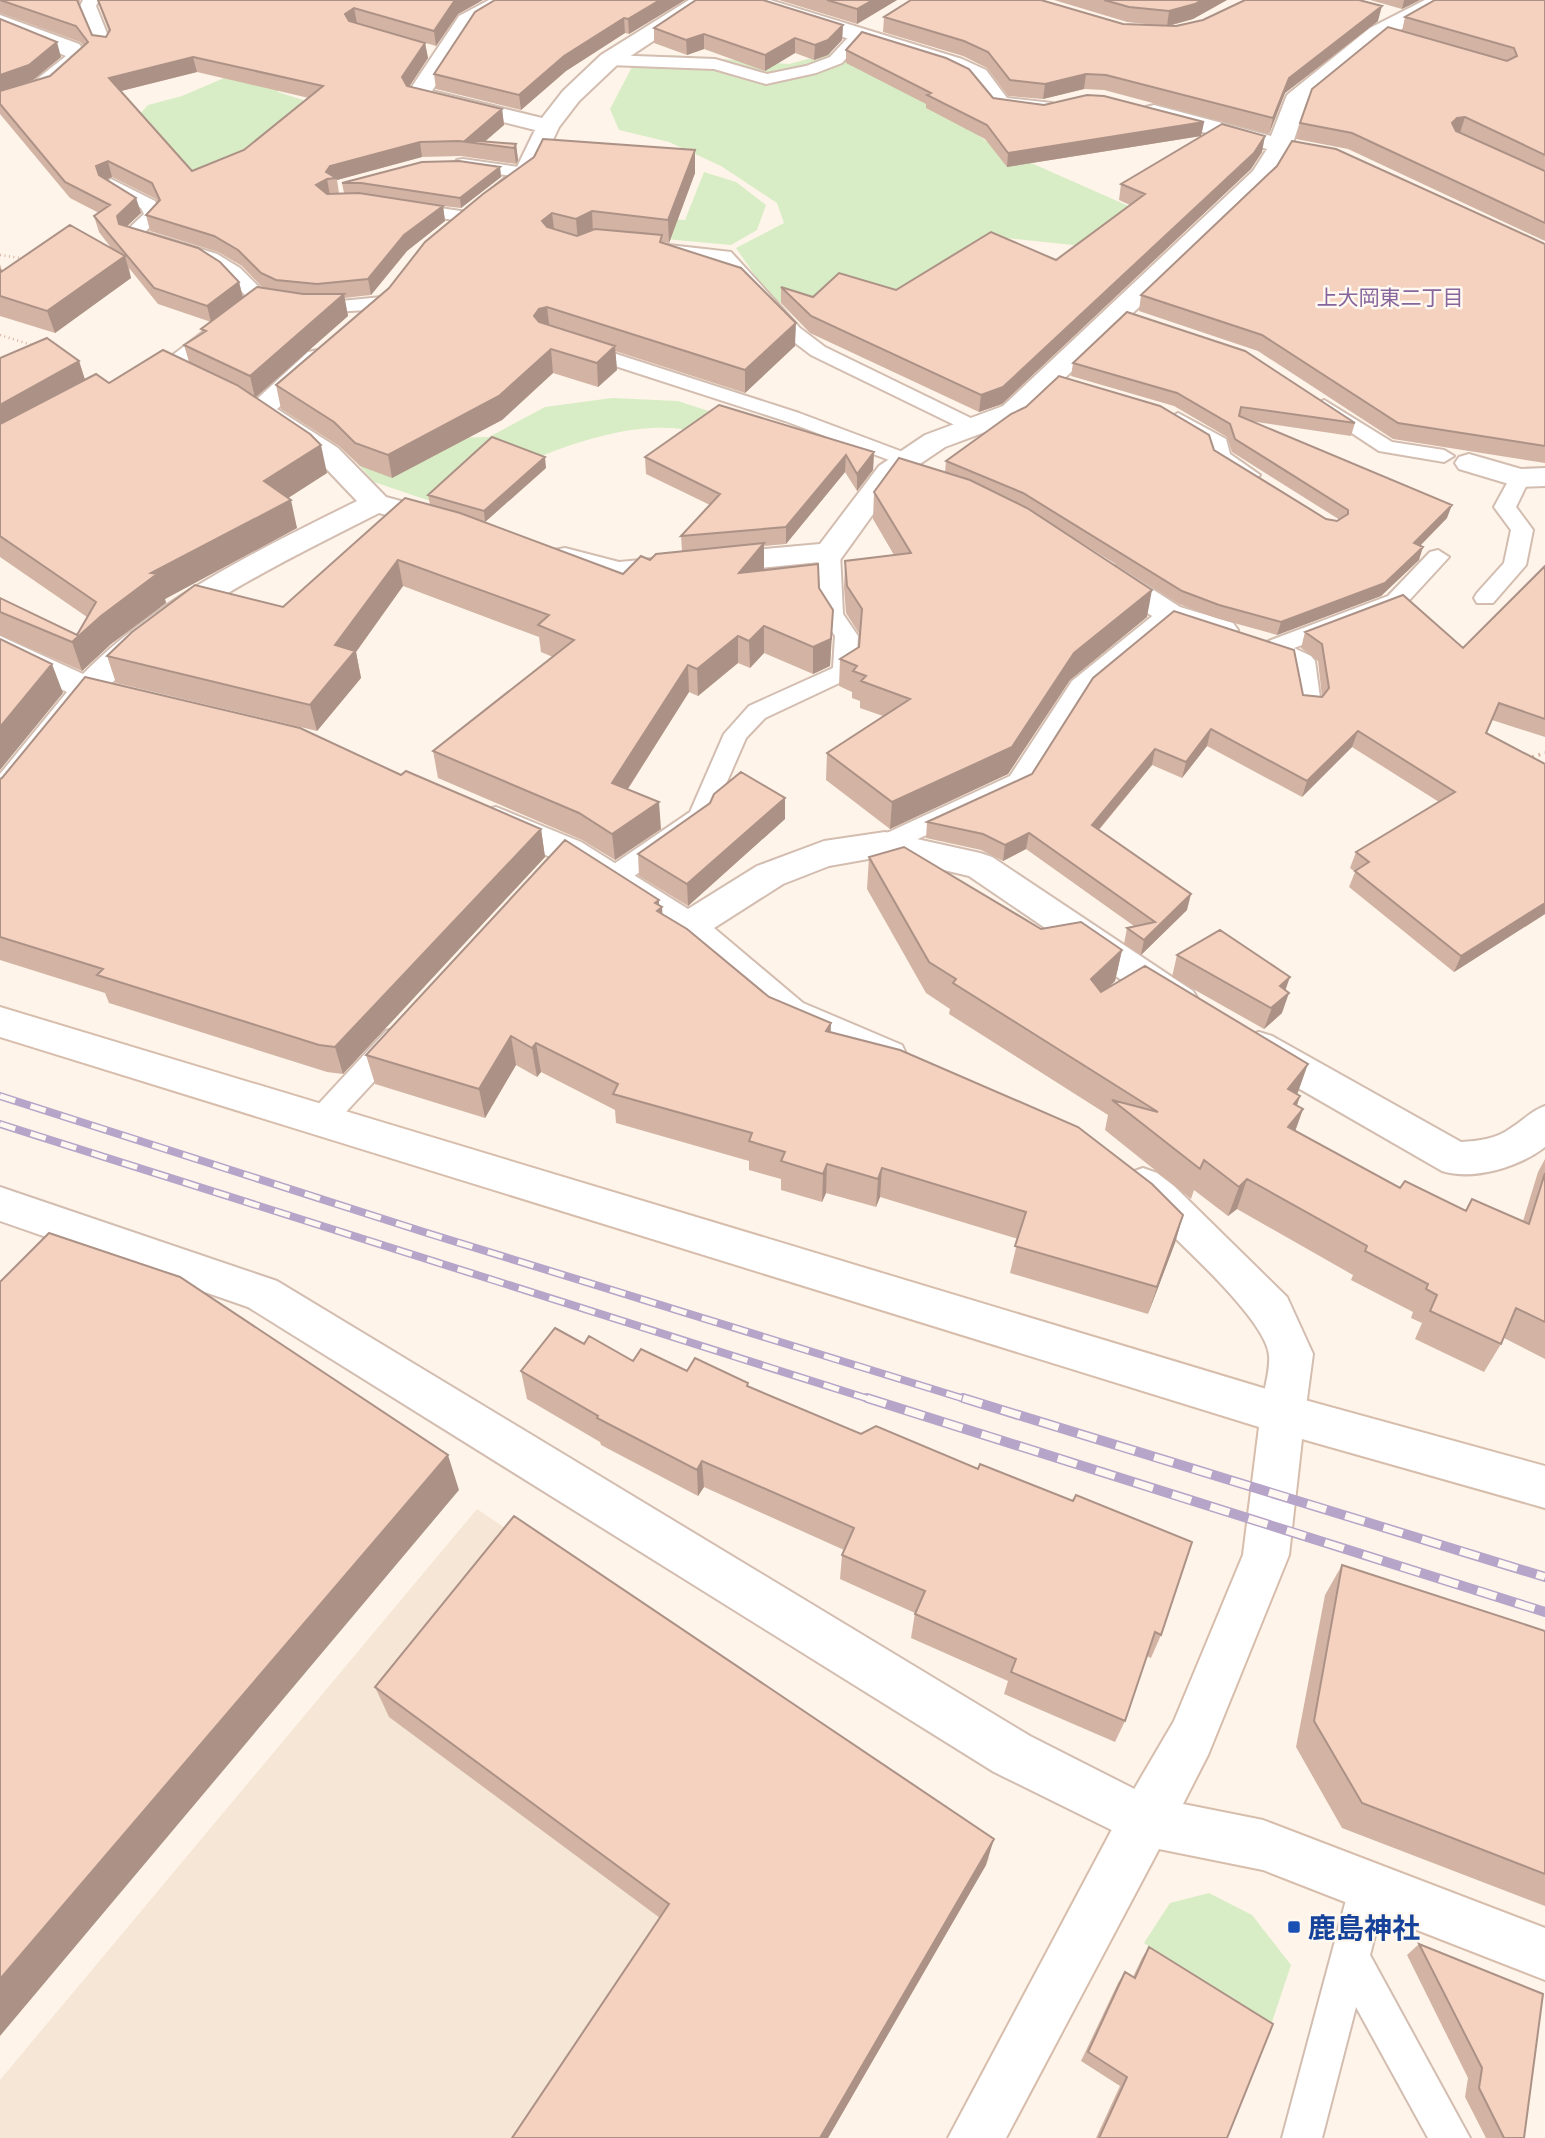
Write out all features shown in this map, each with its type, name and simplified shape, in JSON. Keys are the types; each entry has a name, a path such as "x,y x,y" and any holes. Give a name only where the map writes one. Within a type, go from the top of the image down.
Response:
{"street":[{"path":"505,0 467,21 436,53 418,94 548,126"},
{"path":"438,241 526,173 548,126 571,96 609,60 704,0"},
{"path":"748,0 954,64 978,75 1000,104 1043,109 1063,103"},
{"path":"542,550 619,572 829,553 896,465 935,441 976,428 1013,412 1062,382 1131,317 1291,148 1295,100 1390,26 1441,0"},
{"path":"0,21 71,49 79,57 39,86"},
{"path":"859,34 882,21"},
{"path":"1136,107 1291,148"},
{"path":"389,294 346,334 248,404 328,454 376,503 465,528"},
{"path":"1456,460 1532,477"},
{"path":"896,465 931,482"},
{"path":"0,797 89,690 123,654 183,607 244,570 376,503"},
{"path":"1080,556 1169,614 1274,647"},
{"path":"0,646 89,690 141,703"},
{"path":"459,803 560,862 614,877 688,927 790,1013 914,1067"},
{"path":"688,927 770,875 824,854 885,844 980,866 1156,988 1456,1159 1492,1157 1535,1134 1545,1122"},
{"path":"0,1022 1283,1414 1545,1488"},
{"path":"976,2138 1144,1821 1191,1738 1266,1555 1291,1354 1272,1310 1160,1198 1118,1166"},
{"path":"0,1204 262,1294 1012,1754 1144,1821 1263,1845 1545,1954"}],"lane":[{"path":"91,0 88,6 104,46"},
{"path":"609,60 715,64 766,79 810,70 836,60 859,34"},
{"path":"448,164 526,173"},
{"path":"111,184 149,205 153,215 132,234 201,254 232,271 259,298 279,304 318,309 389,294"},
{"path":"388,205 467,217"},
{"path":"646,248 724,256 793,332 818,351 976,428"},
{"path":"147,379 169,367 259,298"},
{"path":"561,343 792,417 896,465"},
{"path":"169,367 203,383"},
{"path":"1307,394 1386,447 1456,460"},
{"path":"1153,408 1166,412 1219,443 1220,457 1265,484"},
{"path":"1486,598 1515,565 1522,530 1504,507 1532,477"},
{"path":"614,877 699,817 736,734 757,712 844,672 847,636 832,615 829,553"},
{"path":"1274,647 1396,601 1438,557"},
{"path":"885,844 1019,782 1080,687 1169,614"},
{"path":"1274,647 1303,661 1309,705"},
{"path":"323,1119 417,1016"},
{"path":"1302,2138 1369,1885"},
{"path":"1350,1957 1450,2138"}],"path":[{"path":"0,255 36,260"},
{"path":"0,335 43,348"},
{"path":"1520,761 1545,753"}],"shaded area":[{"path":"477,1509 990,1858 827,2138 0,2138 0,2080"}],"green space":[{"path":"838,51 917,93 995,147 1151,216 1082,246 998,237 844,341 769,296 736,248 784,223 777,203 721,166 669,142 619,130 610,109 632,67 670,55 789,64"},
{"path":"277,74 278,92 303,100 305,121 178,188 140,114 148,105 182,96 231,75"},
{"path":"704,172 736,182 766,205 757,230 731,245 632,236 640,217 685,220"},
{"path":"612,398 678,401 733,419 749,447 682,429 651,428 620,432 588,440 524,463 436,503 374,482 358,464 446,438 489,437 545,407"},
{"path":"1209,1893 1252,1915 1291,1965 1271,2025 1144,1943 1170,1903"}],"building":[{"path":"0,0 77,0 92,35 106,37 110,30 98,0 455,0 434,31 354,8 345,14 349,21 425,43 402,77 407,86 502,109 466,140 516,144 514,148 459,141 420,142 330,166 326,172 336,178 316,185 327,194 359,193 443,206 404,235 368,279 317,284 276,280 261,273 238,250 214,236 146,215 160,200 152,183 108,161 96,166 99,175 136,198 117,216 119,224 198,248 220,262 239,282 207,306 154,288 94,216 110,205 65,182 0,104 0,91 50,76 88,42 76,26","holes":["193,57 323,86 244,150 192,171 109,78"]},
{"path":"495,0 660,0 628,19 624,18 564,56 519,95 434,74 475,12"},
{"path":"696,0 763,0 843,25 828,40 815,45 795,38 765,55 704,34 686,40 654,28"},
{"path":"827,0 873,0 857,9"},
{"path":"911,0 1041,0 1123,24 1176,26 1203,20 1245,0 1359,0 1382,6 1289,78 1273,118 1106,75 1086,74 1045,84 1010,80 988,52 964,41 884,17"},
{"path":"1104,0 1202,0 1169,11 1129,7"},
{"path":"1435,0 1545,0 1545,155 1465,117 1457,118 1452,123 1456,131 1545,171 1545,223 1352,133 1300,123 1312,89 1388,27 1507,61 1517,56 1514,48 1405,17"},
{"path":"0,19 57,42 29,65 0,75"},
{"path":"862,32 946,58 969,69 993,98 1044,105 1087,95 1104,96 1204,122 1008,153 987,125 846,50"},
{"path":"1222,124 1265,136 1254,153 1003,387 981,395 811,316 781,287 813,297 839,273 896,290 991,232 1056,260 1145,194 1121,184"},
{"path":"543,139 695,150 668,220 592,211 576,219 552,213 542,221 547,227 577,236 595,229 662,235 660,242 741,268 796,323 745,370 547,307 539,309 534,316 539,322 615,346 597,363 551,349 499,396 388,455 355,443 334,422 276,385 389,288 425,242 483,194 534,157"},
{"path":"1292,141 1336,149 1545,244 1545,446 1398,423 1262,335 1141,295 1277,166"},
{"path":"459,161 500,167 460,198 361,183 342,183 422,162"},
{"path":"70,225 125,256 47,311 0,296 0,269 1,272"},
{"path":"257,287 303,294 344,294 250,376 184,345 206,331 201,329"},
{"path":"1127,312 1245,351 1355,423 1241,407 1239,416 1452,505 1414,543 1423,547 1385,583 1281,622 1219,605 1182,591 1023,493 946,461 1011,414 1026,407 1059,376 1160,406 1209,435 1214,450 1326,519 1337,521 1348,514 1348,510 1235,439 1230,424 1177,393 1073,363"},
{"path":"47,338 79,361 0,405 0,358"},
{"path":"163,350 237,385 310,434 321,445 264,481 291,500 151,573 157,574 101,616 72,642 0,612 0,598 77,635 96,602 0,536 0,424 96,374 109,383"},
{"path":"719,405 874,452 857,474 846,455 786,527 681,536 720,494 645,457"},
{"path":"492,437 545,457 484,511 428,495"},
{"path":"899,458 970,480 1027,508 1152,590 1074,653 1012,747 892,802 827,753 910,699 861,681 866,676 853,671 857,666 840,659 859,647 862,609 847,586 845,561 911,553 874,492"},
{"path":"405,498 460,513 623,574 641,556 650,560 656,554 764,543 739,573 818,564 819,588 833,610 831,639 813,647 764,626 749,641 738,636 697,669 688,665 612,783 659,802 612,834 579,813 433,751 574,640 538,625 549,615 398,560 335,645 355,651 310,705 107,656 132,632 195,585 283,607"},
{"path":"1545,566 1545,719 1499,703 1486,733 1545,764 1545,903 1461,956 1355,871 1369,862 1356,852 1455,792 1358,731 1307,781 1211,729 1186,762 1155,749 1092,825 1191,894 1144,940 1127,928 1155,922 1029,833 1005,845 983,834 927,822 1032,774 1093,678 1174,611 1294,650 1303,695 1322,697 1329,688 1322,644 1305,632 1403,595 1463,648"},
{"path":"0,639 52,664 0,727"},
{"path":"85,677 300,728 401,775 406,771 541,829 335,1047 319,1045 97,975 103,969 0,937 0,779"},
{"path":"741,772 785,798 687,884 638,854 710,803 714,794"},
{"path":"565,840 659,900 655,903 662,907 657,911 687,929 769,997 831,1023 826,1031 900,1050 1078,1127 1152,1184 1183,1215 1157,1287 1015,1246 1026,1212 882,1168 878,1179 827,1164 823,1174 781,1161 785,1152 749,1141 752,1133 613,1094 618,1084 536,1043 532,1048 511,1036 479,1089 366,1055"},
{"path":"904,847 1041,929 1081,922 1122,950 1091,979 1101,992 1145,966 1308,1064 1288,1089 1300,1096 1294,1104 1303,1109 1288,1127 1400,1188 1405,1181 1466,1211 1472,1199 1529,1224 1545,1173 1545,1322 1516,1308 1501,1344 1430,1311 1437,1295 1426,1289 1428,1284 1365,1251 1367,1246 1247,1179 1239,1187 1204,1160 1200,1169 1112,1100 1158,1112 953,983 956,979 929,962 869,857"},
{"path":"1220,930 1290,977 1280,986 1289,993 1271,1008 1177,955"},
{"path":"49,1233 180,1277 448,1455 0,1979 0,1282"},
{"path":"555,1328 584,1344 589,1336 633,1361 641,1349 687,1371 695,1358 748,1383 747,1386 861,1434 876,1426 978,1469 980,1464 1073,1501 1076,1495 1192,1542 1161,1635 1155,1632 1125,1721 1011,1672 1016,1659 915,1614 925,1591 842,1555 854,1528 702,1461 697,1470 597,1418 598,1416 521,1371"},
{"path":"514,1516 994,1839 820,2138 512,2138 669,1904 375,1687"},
{"path":"1342,1565 1545,1631 1545,1874 1362,1803 1314,1721"},
{"path":"1419,1944 1543,1994 1524,2138 1504,2138 1479,2088 1482,2068"},
{"path":"1149,1947 1273,2024 1227,2138 1099,2138 1127,2077 1088,2052 1125,1972 1135,1978"}],"railway":[{"path":"0,1096 424,1232 968,1400"},
{"path":"0,1124 872,1400"},
{"path":"867,1398 1545,1612"},
{"path":"963,1398 1545,1577"}],"place":[{"name":"鹿島神社","path":"1294,1927"}],"district":[{"name":"上大岡東二丁目","path":"1390,297"}]}
